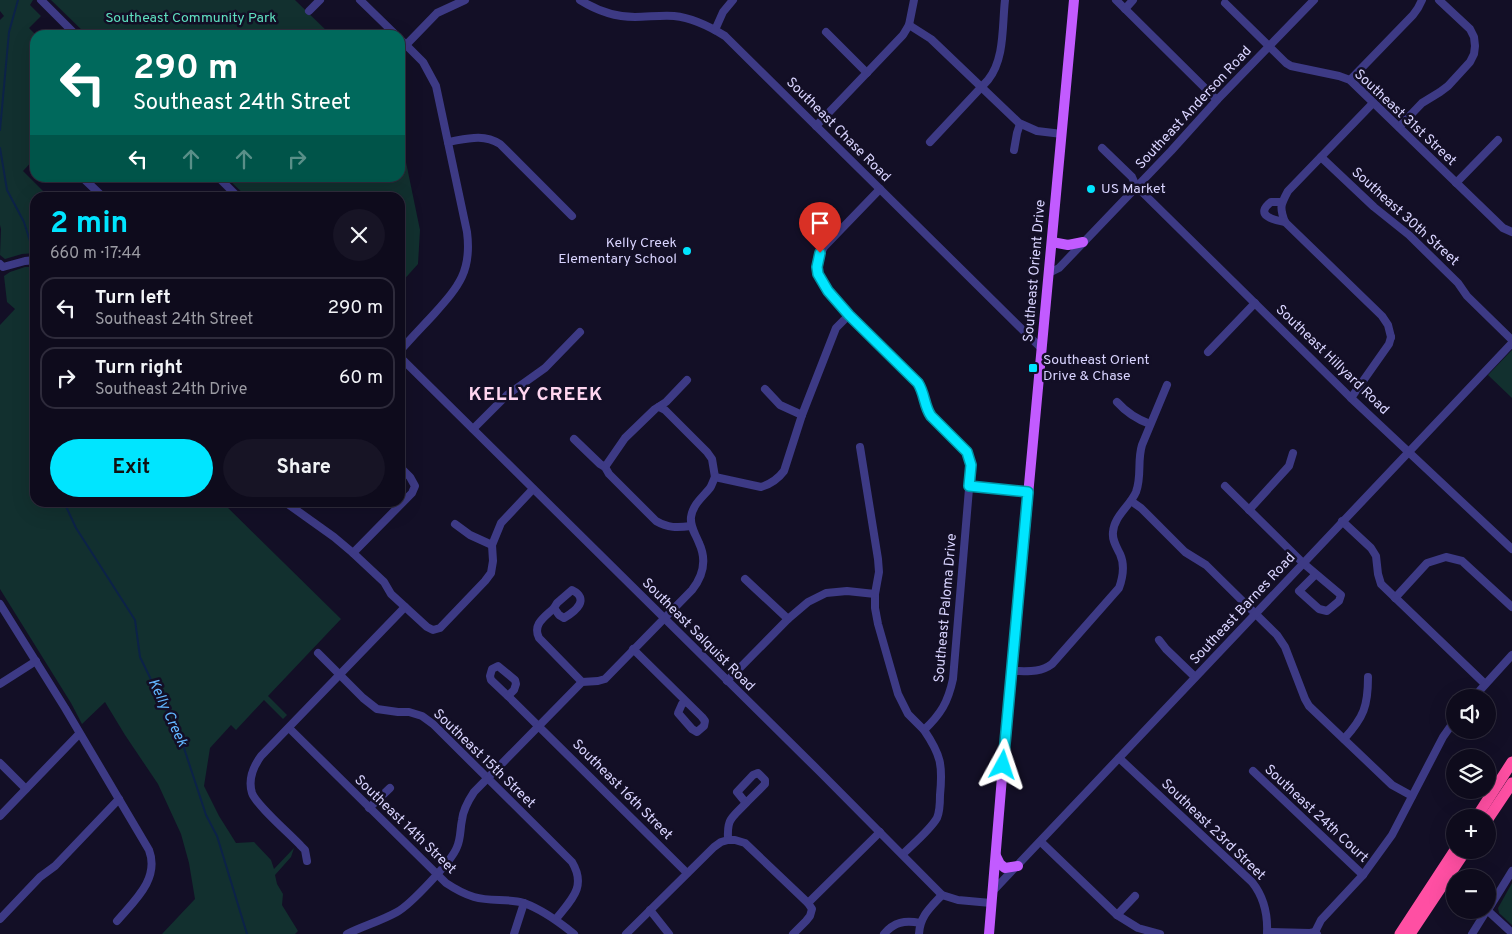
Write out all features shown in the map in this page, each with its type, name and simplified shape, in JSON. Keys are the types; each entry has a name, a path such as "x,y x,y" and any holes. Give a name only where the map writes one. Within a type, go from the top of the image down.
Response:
{"highway":[{"path":"1482,809 1512,762"},
{"path":"1495,809 1512,783"},
{"path":"1400,934 1449,859"},
{"path":"1410,934 1460,859"}],"main road":[{"name":"Southeast Orient Drive","path":"989,934 1074,0"},
{"path":"1052,242 1068,245 1083,242"},
{"path":"996,856 1000,864 1005,868 1018,866"}],"street":[{"path":"41,0 71,30"},
{"path":"309,11 320,0"},
{"path":"360,0 391,30"},
{"path":"405,40 437,13 464,0"},
{"name":"Southeast Chase Road","path":"580,0 594,8 618,16 675,16 694,21 715,30 734,44 1042,349"},
{"path":"715,30 723,12 733,0"},
{"path":"816,126 903,35 909,25 914,0"},
{"path":"930,142 993,73 998,62 1005,0"},
{"path":"1116,0 1217,100"},
{"path":"1125,9 1133,0"},
{"name":"Southeast Anderson Road","path":"1049,273 1059,268 1314,0"},
{"path":"1350,80 1413,15 1422,0"},
{"path":"1399,127 1422,103 1440,92 1470,62 1474,54 1474,38 1470,29 1439,0"},
{"name":"Southeast 31st Street","path":"1225,3 1286,64 1350,80 1503,228 1512,232"},
{"path":"909,25 931,39 1020,124 1037,131 1062,134"},
{"path":"826,32 867,73"},
{"path":"405,44 423,62 436,86 467,232 468,248 466,265 461,280 452,294 405,346"},
{"path":"1285,222 1282,206 1288,191 1373,103"},
{"path":"1014,150 1016,133 1020,124"},
{"path":"448,142 479,137 493,140 500,144 572,216"},
{"path":"1456,183 1498,140"},
{"name":"Southeast Hillyard Road","path":"1102,148 1132,177 1136,186 1351,398 1512,549"},
{"name":"Southeast 30th Street","path":"1322,157 1374,207 1409,235 1458,283 1467,296 1512,341"},
{"path":"87,182 96,192"},
{"path":"223,182 233,192"},
{"path":"715,477 761,487 780,477 784,471 802,415 836,328 849,315 822,282 818,274 817,260 824,247 880,189"},
{"path":"1282,206 1271,202 1265,207 1266,215 1270,219 1285,222 1382,316 1388,325 1391,337 1389,344 1351,398"},
{"path":"1,267 30,260"},
{"path":"1208,352 1255,303"},
{"name":"Southeast Paloma Drive","path":"849,315 918,383 923,391 927,410 967,452 971,465 953,679 950,694 944,708 924,730"},
{"path":"473,429 517,387 545,368 580,332"},
{"path":"1391,337 1401,336"},
{"name":"Southeast Barnes Road","path":"992,897 1018,866 1119,758 1512,341"},
{"name":"Southeast Salquist Road","path":"405,362 903,854 942,895"},
{"path":"606,467 626,438 687,380"},
{"path":"1012,671 1039,670 1052,664 1115,594 1121,581 1123,567 1112,532 1117,518 1136,493 1140,479 1140,452 1167,385"},
{"path":"765,389 780,406 802,415"},
{"path":"1117,402 1128,413 1150,424"},
{"path":"347,934 398,912 436,875 450,860 457,848 461,836 462,818 466,804 474,792 582,682 598,682 605,679 692,590 700,579 704,561 702,551 691,526 693,509 710,488 715,477 712,459 665,410 659,407"},
{"path":"574,439 600,464 606,467 609,474 656,521 665,526 675,528 691,526"},
{"path":"860,446 878,559 878,579 875,594 878,624 898,694 908,714 924,730 932,742 939,756 942,773 939,812 932,825 903,854"},
{"path":"1249,510 1289,466 1293,453"},
{"path":"405,472 415,486 412,493 405,500"},
{"path":"969,486 1028,492"},
{"path":"1225,486 1303,563 1341,595 1339,601 1325,611 1315,606 1287,580"},
{"path":"292,507 334,537 384,582 391,594 427,627 433,630 440,628 491,573 493,561 492,545 501,522 533,489"},
{"path":"1131,501 1141,508 1185,552 1206,566 1282,641 1309,706 1392,785 1412,796"},
{"path":"352,553 398,507"},
{"path":"1342,521 1371,548 1376,556 1381,584 1485,684"},
{"path":"462,529 467,522"},
{"path":"455,524 483,542 492,545"},
{"path":"1395,598 1427,563 1446,557 1462,561 1512,607"},
{"path":"1299,591 1316,574"},
{"path":"745,579 788,619"},
{"path":"727,682 788,619 808,602 826,593 847,591 875,594"},
{"path":"0,604 149,850 152,864 146,886 117,921"},
{"path":"307,861 305,850 260,804 253,794 250,781 255,764 405,607"},
{"path":"554,608 536,627 536,633 582,682"},
{"path":"1159,640 1195,678"},
{"path":"633,649 686,702"},
{"name":"Southeast 15th Street","path":"318,653 363,698 377,709 409,712 422,716 433,724 567,856 576,868 579,883 574,897 556,919"},
{"path":"1481,689 1512,655"},
{"path":"0,684 36,661"},
{"path":"1344,739 1355,727 1362,715 1366,701 1368,677"},
{"name":"Southeast 16th Street","path":"508,696 687,873"},
{"name":"Southeast 14th Street","path":"289,728 446,883 460,892 474,897 524,903 556,919 574,934"},
{"path":"0,816 79,734"},
{"path":"1267,933 1316,933 1321,920 1363,875 1392,835 1446,734"},
{"name":"Southeast 23rd Street","path":"1119,758 1252,882 1258,890 1264,905 1267,933"},
{"path":"0,763 26,789"},
{"name":"Southeast 24th Court","path":"1253,771 1363,875"},
{"path":"369,808 390,788"},
{"path":"0,919 40,877 55,866 119,799"},
{"path":"728,840 727,826 729,821 746,803"},
{"path":"808,904 880,832"},
{"path":"626,934 714,847 720,842 736,840 745,843 812,909 810,916 793,934"},
{"path":"1041,842 1117,915 1138,928 1160,934"},
{"path":"1496,897 1512,871"},
{"path":"919,934 920,923 928,910 942,895 958,900 992,897"},
{"path":"1117,915 1135,896"},
{"path":"514,934 524,903"},
{"path":"650,910 669,934"},
{"path":"1496,918 1512,933"},
{"path":"1472,934 1482,919"},
{"path":"884,934 894,924 899,922 920,923"}],"green space":[{"path":"0,0 33,0 30,5 41,16 29,28 31,30 30,163 23,171 30,178 30,182 34,182 44,192 30,192 30,253 5,259 0,255 0,20 4,16 0,11"},
{"name":"Southeast Community Park","path":"51,0 295,0 326,30 82,30"},
{"path":"405,157 420,230 418,264 405,278 405,192 242,192 231,182 405,182"},
{"path":"30,267 30,507 227,507 341,619 268,696 287,715 283,719 264,700 236,730 231,725 210,748 204,786 219,816 236,843 254,842 271,860 274,869 294,848 291,857 275,875 277,884 283,894 282,905 298,931 295,934 162,934 195,899 189,863 181,834 158,784 105,702 82,724 71,703 0,589 0,325 15,309 7,302 4,276 10,272"},
{"path":"1512,350 1512,398 1488,375"},
{"path":"1512,883 1512,925 1499,913 1498,908"}],"waterway":[{"name":"Kelly Creek","path":"0,130 9,32 18,0"},
{"name":"Kelly Creek","path":"0,148 7,190 24,222 30,241"},
{"name":"Kelly Creek","path":"66,507 76,528 135,620 140,657 183,745 206,815 217,836 247,934"}],"place":[{"name":"US Market","path":"1091,189"},
{"name":"Kelly Creek Elementary School","path":"687,251"},
{"name":"Southeast Orient Drive & Chase","path":"1033,368"}],"district":[{"name":"KELLY CREEK","path":"536,395"}],"route":[{"path":"820,253 817,260 818,274 828,291 849,315 918,383 923,391 927,410 931,416 967,452 971,465 969,486 1028,492 1003,765"}]}
